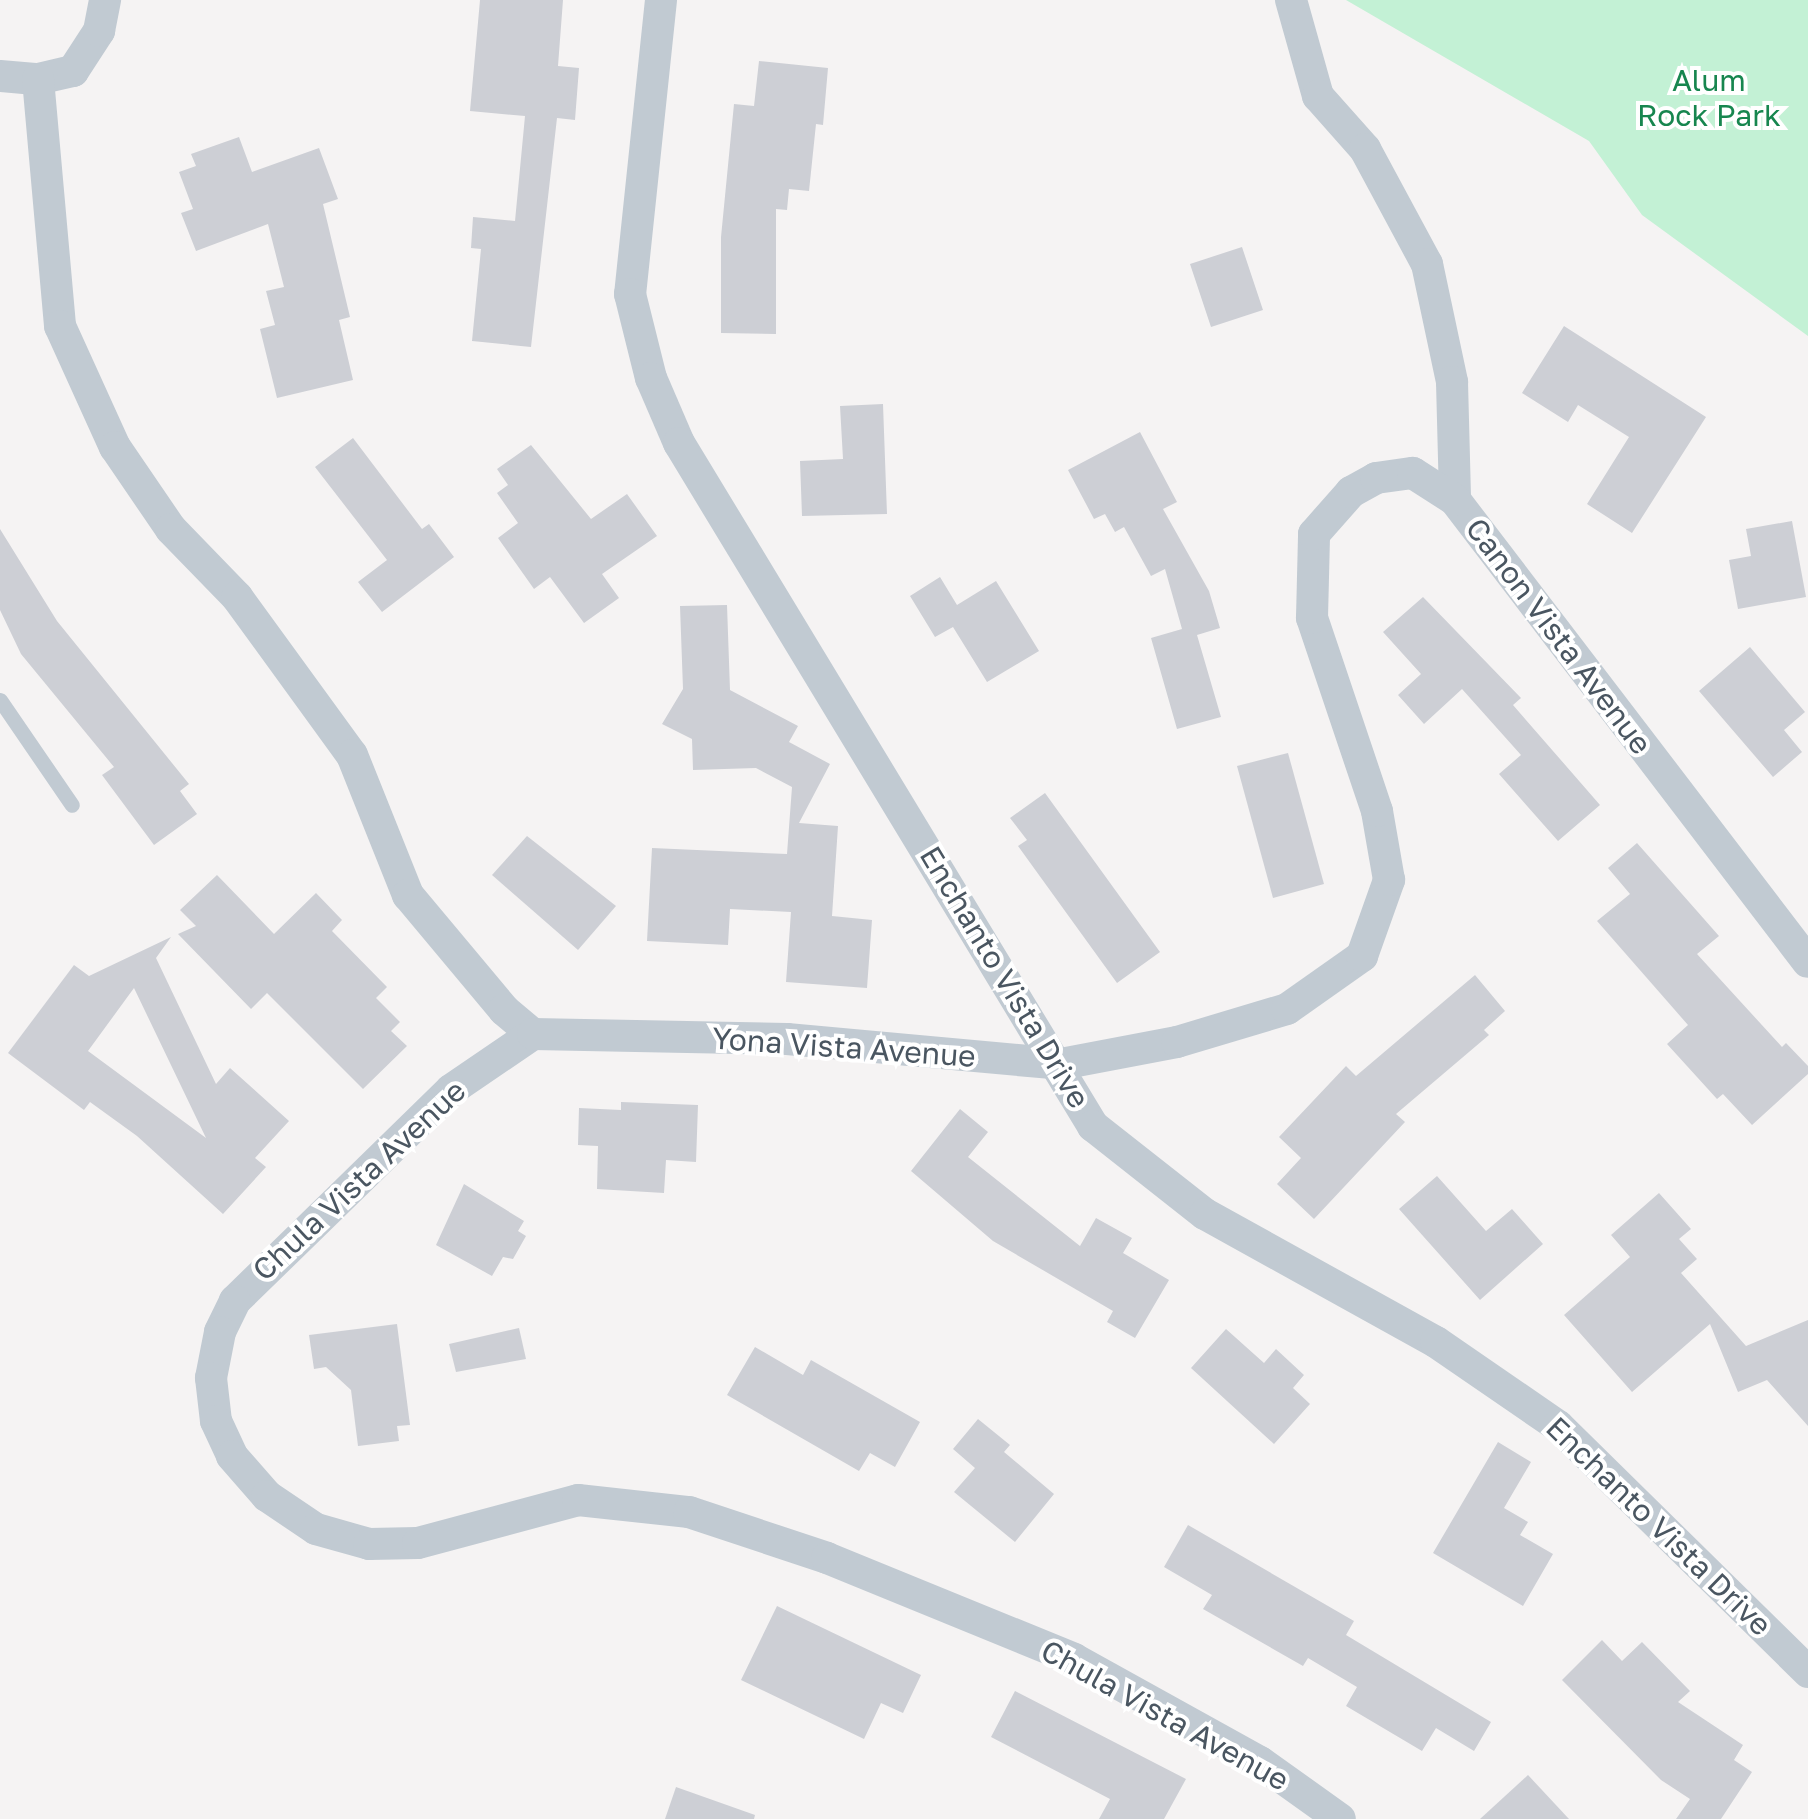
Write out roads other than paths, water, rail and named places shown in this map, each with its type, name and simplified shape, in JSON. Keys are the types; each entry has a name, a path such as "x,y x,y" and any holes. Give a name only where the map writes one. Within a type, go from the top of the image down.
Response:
{"street":[{"path":"0,76 38,79 73,70 99,32 105,0"},
{"name":"Enchanto Vista Drive","path":"661,0 630,294 652,378 679,442 1061,1064 1093,1126 1206,1214 1436,1342 1558,1426 1808,1672"},
{"name":"Canon Vista Avenue","path":"1292,0 1318,96 1365,149 1427,264 1452,382 1455,500 1808,962"},
{"path":"38,79 60,326 115,447 171,529 236,597 352,756 408,895 504,1010 533,1034"},
{"name":"Yona Vista Avenue","path":"533,1034 788,1039 1061,1064 1177,1042 1287,1008 1362,956 1388,880 1376,811 1312,618 1314,534 1351,492 1376,478 1413,473 1455,500"},
{"name":"Chula Vista Avenue","path":"533,1034 451,1090 235,1301 220,1332 212,1378 216,1422 232,1456 268,1496 316,1529 369,1544 418,1543 578,1500 689,1512 828,1558 1074,1659 1260,1762 1340,1819"}],"lane":[{"path":"0,700 72,805"}],"park label":[{"name":"Alum Rock Park","path":"1709,97"}]}
